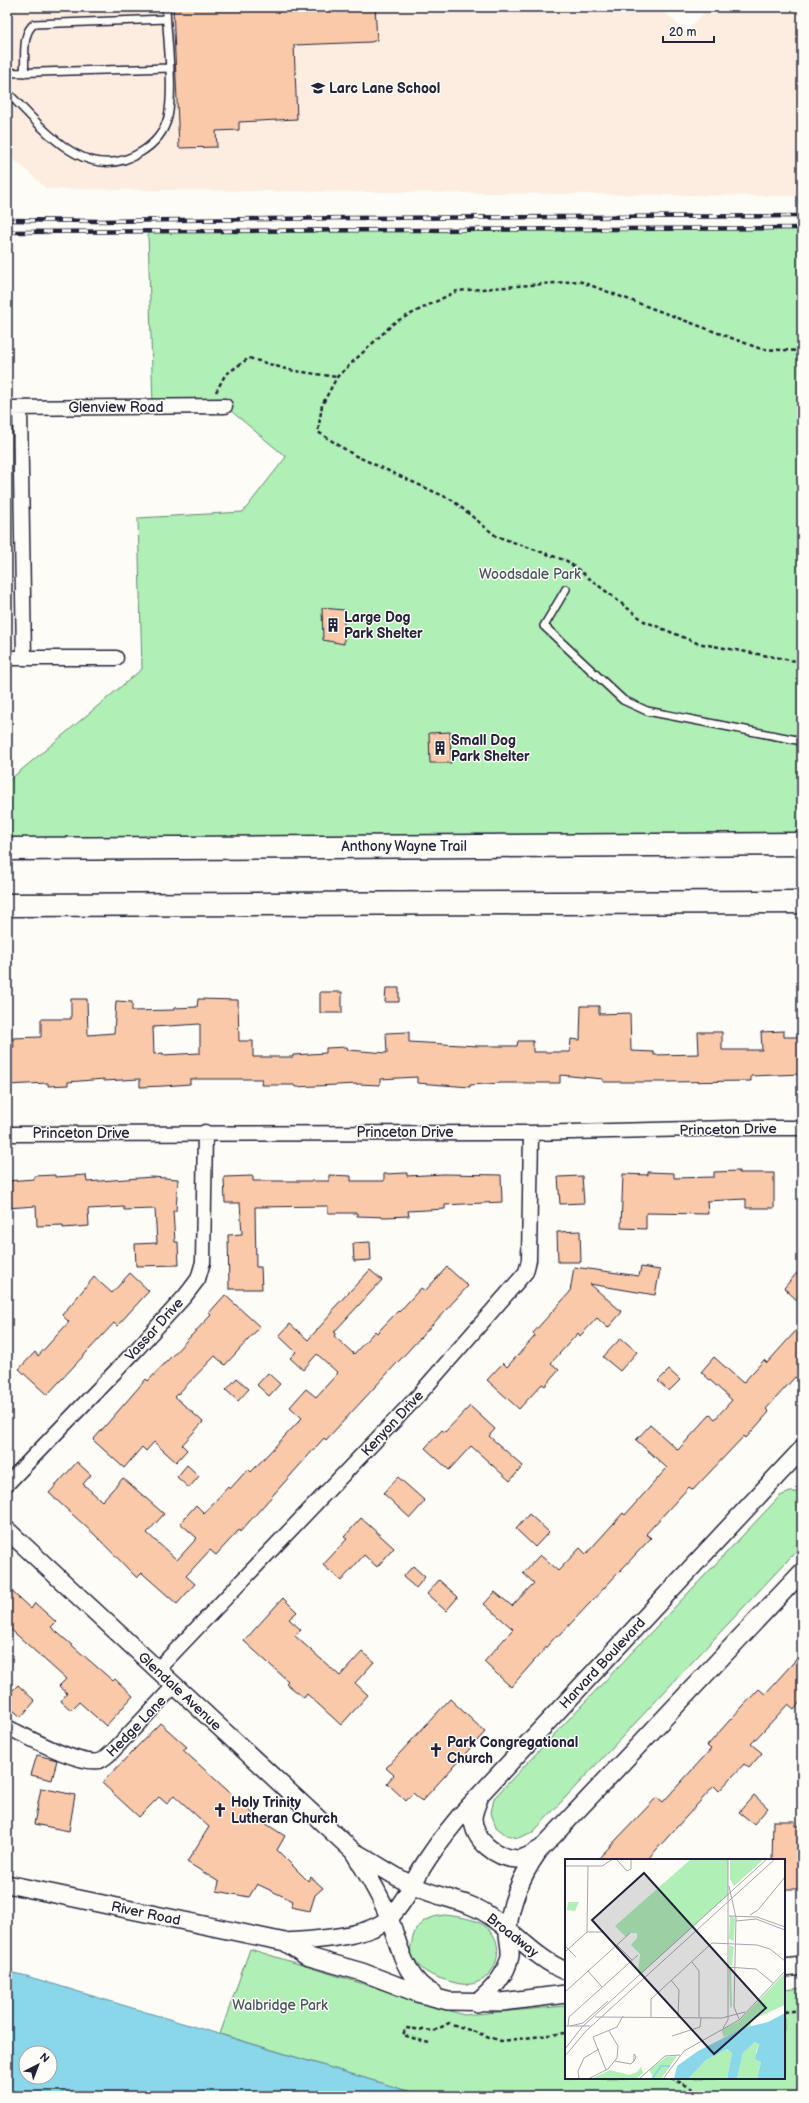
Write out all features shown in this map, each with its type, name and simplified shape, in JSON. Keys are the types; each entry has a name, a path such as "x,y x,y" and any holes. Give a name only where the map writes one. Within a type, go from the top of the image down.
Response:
{"highway":[{"name":"Anthony Wayne Trail","path":"7,849 802,844"},
{"path":"7,906 802,902"}],"street":[{"name":"Glenview Road","path":"14,408 225,406"},
{"path":"14,408 24,658"},
{"path":"7,658 116,658"},
{"name":"Princeton Drive","path":"7,1134 205,1132 531,1133 732,1128 802,1128"},
{"name":"Vassar Drive","path":"7,1484 137,1349 198,1279 203,1262 205,1132"},
{"name":"Kenyon Drive","path":"158,1670 417,1397 526,1272 529,1260 531,1133"},
{"name":"Harvard Boulevard","path":"413,1886 438,1842 479,1796 800,1456"},
{"name":"Glendale Avenue","path":"7,1530 353,1851 413,1886"},
{"path":"477,2003 493,1989 504,1973 510,1956 508,1930 514,1900 523,1874 542,1848 802,1572"},
{"name":"Hedge Lane","path":"7,1727 75,1758 90,1762 101,1761 112,1752 174,1686"},
{"path":"479,1796 473,1818 476,1833 486,1846 500,1855 518,1859 542,1848"},
{"name":"Glendale Avenue","path":"353,1851 371,1879 390,1918 402,1957 411,1974 426,1990 448,2001"},
{"name":"River Road","path":"7,1884 285,1942 331,1939 353,1934 390,1918"},
{"path":"390,1918 413,1886"},
{"name":"Broadway","path":"413,1886 444,1898 469,1905 490,1915 551,1965 565,1970"},
{"name":"River Road","path":"285,1942 306,1956 362,1972 417,1993 448,2001 477,2003"},
{"path":"785,1968 802,1966"},
{"path":"477,2003 502,2002 565,1994"}],"lane":[{"path":"7,92 55,140 72,153 98,161 122,161 130,158 153,144 164,129 170,101 166,7"},
{"path":"24,73 26,36 28,28 34,24 166,19"},
{"path":"7,74 169,68"},
{"path":"566,589 544,626 623,700 647,711 802,741"}],"path":[{"path":"802,351 761,349 578,281 457,291 395,322 337,377 322,405 318,432 354,455 452,500 496,536 567,561 644,621 697,643 802,662"},
{"path":"209,407 225,375 249,358 289,370 337,377"},
{"path":"785,2012 802,2010"},
{"path":"429,2043 403,2035 406,2028 434,2031 449,2023 501,2041 565,2033"},
{"path":"673,2079 708,2096"}],"shaded area":[{"name":"Larc Lane School","path":"7,7 659,7 686,32 709,7 802,7 802,196 47,189 7,153"}],"green space":[{"name":"Woodsdale Park","path":"802,228 802,844 7,849 7,782 142,669 138,518 243,512 286,457 225,406 153,407 148,232"},
{"path":"790,1492 802,1492 802,1545 533,1832 518,1838 506,1835 496,1827 491,1813 494,1798 780,1496"},
{"path":"445,1915 477,1922 488,1928 496,1939 498,1954 494,1968 484,1979 470,1984 453,1982 439,1978 424,1971 413,1959 410,1953 411,1945 418,1926 429,1919"},
{"name":"Walbridge Park","path":"250,1949 464,2015 565,2006 565,2079 785,2079 785,1990 802,1988 802,2096 424,2096 220,2034"}],"water":[{"path":"7,1972 23,1975 424,2096 7,2096"}],"building":[{"path":"173,7 375,7 377,40 371,42 294,45 297,119 239,122 239,130 216,131 217,147 179,148"},
{"name":"Large Dog Park Shelter","path":"322,608 344,610 344,644 323,640"},
{"name":"Small Dog Park Shelter","path":"450,732 451,763 430,763 429,733"},
{"path":"386,988 399,988 399,1002 385,1002"},
{"path":"320,992 342,992 342,1013 320,1013"},
{"path":"71,999 87,999 88,1035 114,1033 116,1001 132,1002 132,1011 174,1010 174,1008 197,1007 198,999 238,1000 239,1041 253,1041 253,1057 293,1057 293,1055 326,1053 326,1048 347,1047 348,1050 387,1053 386,1033 409,1032 409,1042 478,1046 517,1046 518,1041 533,1041 533,1052 570,1052 571,1039 580,1040 581,1006 599,1006 599,1014 630,1013 631,1051 654,1052 654,1055 699,1054 698,1032 722,1032 722,1050 762,1050 761,1032 784,1031 784,1037 802,1037 802,1074 751,1076 751,1081 665,1082 603,1082 603,1079 560,1075 560,1083 501,1083 470,1085 470,1087 417,1083 417,1077 380,1079 380,1085 358,1084 295,1087 294,1085 261,1085 262,1079 190,1079 190,1084 140,1087 140,1079 104,1081 104,1079 68,1082 68,1085 48,1086 48,1083 7,1085 7,1047 14,1047 13,1038 41,1037 41,1019 71,1019","holes":["200,1024 200,1053 154,1054 153,1027"]},
{"path":"739,1171 739,1173 774,1173 774,1208 746,1208 746,1199 707,1201 708,1214 646,1213 646,1229 621,1228 623,1174 648,1175 648,1172 674,1173 674,1178 714,1177 714,1172"},
{"path":"407,1173 407,1176 444,1174 501,1175 502,1202 445,1205 445,1209 408,1211 409,1216 386,1217 357,1216 357,1213 328,1213 328,1206 255,1207 256,1267 261,1267 262,1289 229,1289 228,1235 242,1234 240,1203 225,1203 224,1177 253,1176 253,1181 329,1181 329,1175 351,1176 351,1181 384,1181 384,1174"},
{"path":"55,1175 55,1177 86,1175 87,1182 152,1177 178,1179 176,1211 173,1211 175,1242 178,1242 179,1265 136,1266 135,1244 157,1243 155,1209 124,1210 124,1207 88,1209 89,1226 63,1228 63,1225 37,1226 36,1206 7,1208 7,1181 34,1179 34,1176"},
{"path":"582,1176 584,1203 560,1204 558,1177"},
{"path":"580,1231 581,1262 558,1262 557,1232"},
{"path":"370,1242 371,1260 354,1261 353,1243"},
{"path":"447,1267 468,1286 326,1440 324,1438 240,1532 239,1530 216,1555 210,1550 186,1576 195,1584 177,1604 142,1573 137,1578 95,1535 49,1493 77,1462 91,1475 83,1484 102,1501 123,1478 164,1514 147,1533 177,1560 197,1538 180,1523 196,1505 204,1513 228,1487 230,1489 248,1469 251,1472 302,1418 290,1407 306,1389 316,1397 338,1373 317,1354 303,1370 290,1358 296,1352 279,1336 290,1324 308,1340 333,1312 332,1310 370,1270 382,1280 334,1332 336,1333 334,1336 354,1354 375,1331 377,1333 398,1311 399,1312 421,1288 425,1291"},
{"path":"574,1267 639,1276 641,1267 660,1270 655,1295 590,1284 622,1312 608,1328 597,1318 580,1336 578,1333 551,1363 559,1370 545,1386 542,1384 519,1409 487,1380 503,1363 507,1367 535,1336 533,1333 570,1292"},
{"path":"802,1267 802,1305 784,1288"},
{"path":"130,1273 149,1291 117,1326 114,1323 47,1395 19,1369 35,1352 38,1356 69,1322 62,1315 94,1277 112,1293"},
{"path":"225,1295 260,1327 225,1365 215,1356 175,1397 203,1422 182,1445 187,1450 176,1462 154,1442 146,1451 142,1447 124,1468 93,1440 146,1379 148,1381 211,1315 209,1313"},
{"path":"802,1324 802,1383 795,1377 766,1409 769,1412 746,1438 744,1436 693,1490 689,1487 646,1534 651,1538 559,1636 557,1635 511,1687 484,1662 513,1629 484,1604 495,1592 512,1606 534,1583 523,1573 540,1555 558,1571 580,1548 586,1554 623,1513 625,1515 667,1468 636,1440 650,1425 678,1450 710,1415 715,1419 732,1400 701,1372 714,1357 743,1383 764,1360 767,1363"},
{"path":"621,1338 637,1352 620,1371 603,1357"},
{"path":"669,1370 680,1380 669,1391 658,1381"},
{"path":"268,1373 280,1384 269,1396 257,1385"},
{"path":"237,1378 249,1389 238,1401 226,1390"},
{"path":"470,1406 495,1429 489,1436 523,1466 510,1481 471,1446 449,1470 425,1448 442,1430 445,1432"},
{"path":"187,1465 199,1476 189,1488 177,1477"},
{"path":"398,1477 425,1501 410,1518 383,1493"},
{"path":"529,1514 549,1532 535,1547 516,1529"},
{"path":"361,1518 394,1548 377,1567 364,1555 341,1581 323,1565 347,1539 344,1537"},
{"path":"413,1566 425,1577 416,1588 403,1577"},
{"path":"439,1580 458,1597 446,1611 427,1594"},
{"path":"7,1587 31,1609 35,1603 56,1622 51,1627 113,1681 115,1679 133,1696 106,1726 79,1702 71,1710 61,1701 67,1693 59,1686 66,1679 7,1626"},
{"path":"283,1598 297,1612 289,1619 301,1630 295,1636 340,1676 362,1652 374,1662 355,1683 368,1695 341,1725 307,1694 304,1698 286,1683 288,1681 244,1641"},
{"path":"802,1653 802,1700 794,1709 788,1704 751,1744 762,1753 749,1768 744,1764 719,1791 714,1786 648,1859 598,1859 657,1797 663,1802 711,1749 707,1746 759,1689 765,1694"},
{"path":"18,1685 35,1701 21,1717 7,1705 7,1696"},
{"name":"Park Congregational Church","path":"450,1699 485,1732 422,1801 413,1793 406,1801 387,1783 394,1775 386,1768"},
{"name":"Holy Trinity Lutheran Church","path":"160,1723 187,1747 183,1750 260,1820 285,1836 277,1850 308,1881 311,1877 323,1888 315,1895 310,1911 291,1907 293,1901 257,1884 249,1897 217,1891 219,1882 187,1862 209,1827 174,1795 167,1804 159,1797 139,1817 102,1783"},
{"path":"37,1755 57,1760 52,1780 31,1775"},
{"path":"41,1788 75,1795 69,1831 34,1824"},
{"path":"754,1795 768,1808 754,1824 739,1812"},
{"path":"773,1821 795,1821 795,1826 802,1826 802,1889 785,1889 785,1859 772,1859"}],"railway":[{"path":"7,220 99,221 348,218 802,216"},
{"path":"7,232 802,228"}],"place":[{"name":"Larc Lane School","path":"318,88"},
{"name":"Large Dog Park Shelter","path":"333,625"},
{"name":"Small Dog Park Shelter","path":"440,748"},
{"name":"Park Congregational Church","path":"436,1750"},
{"name":"Holy Trinity Lutheran Church","path":"220,1810"}]}
